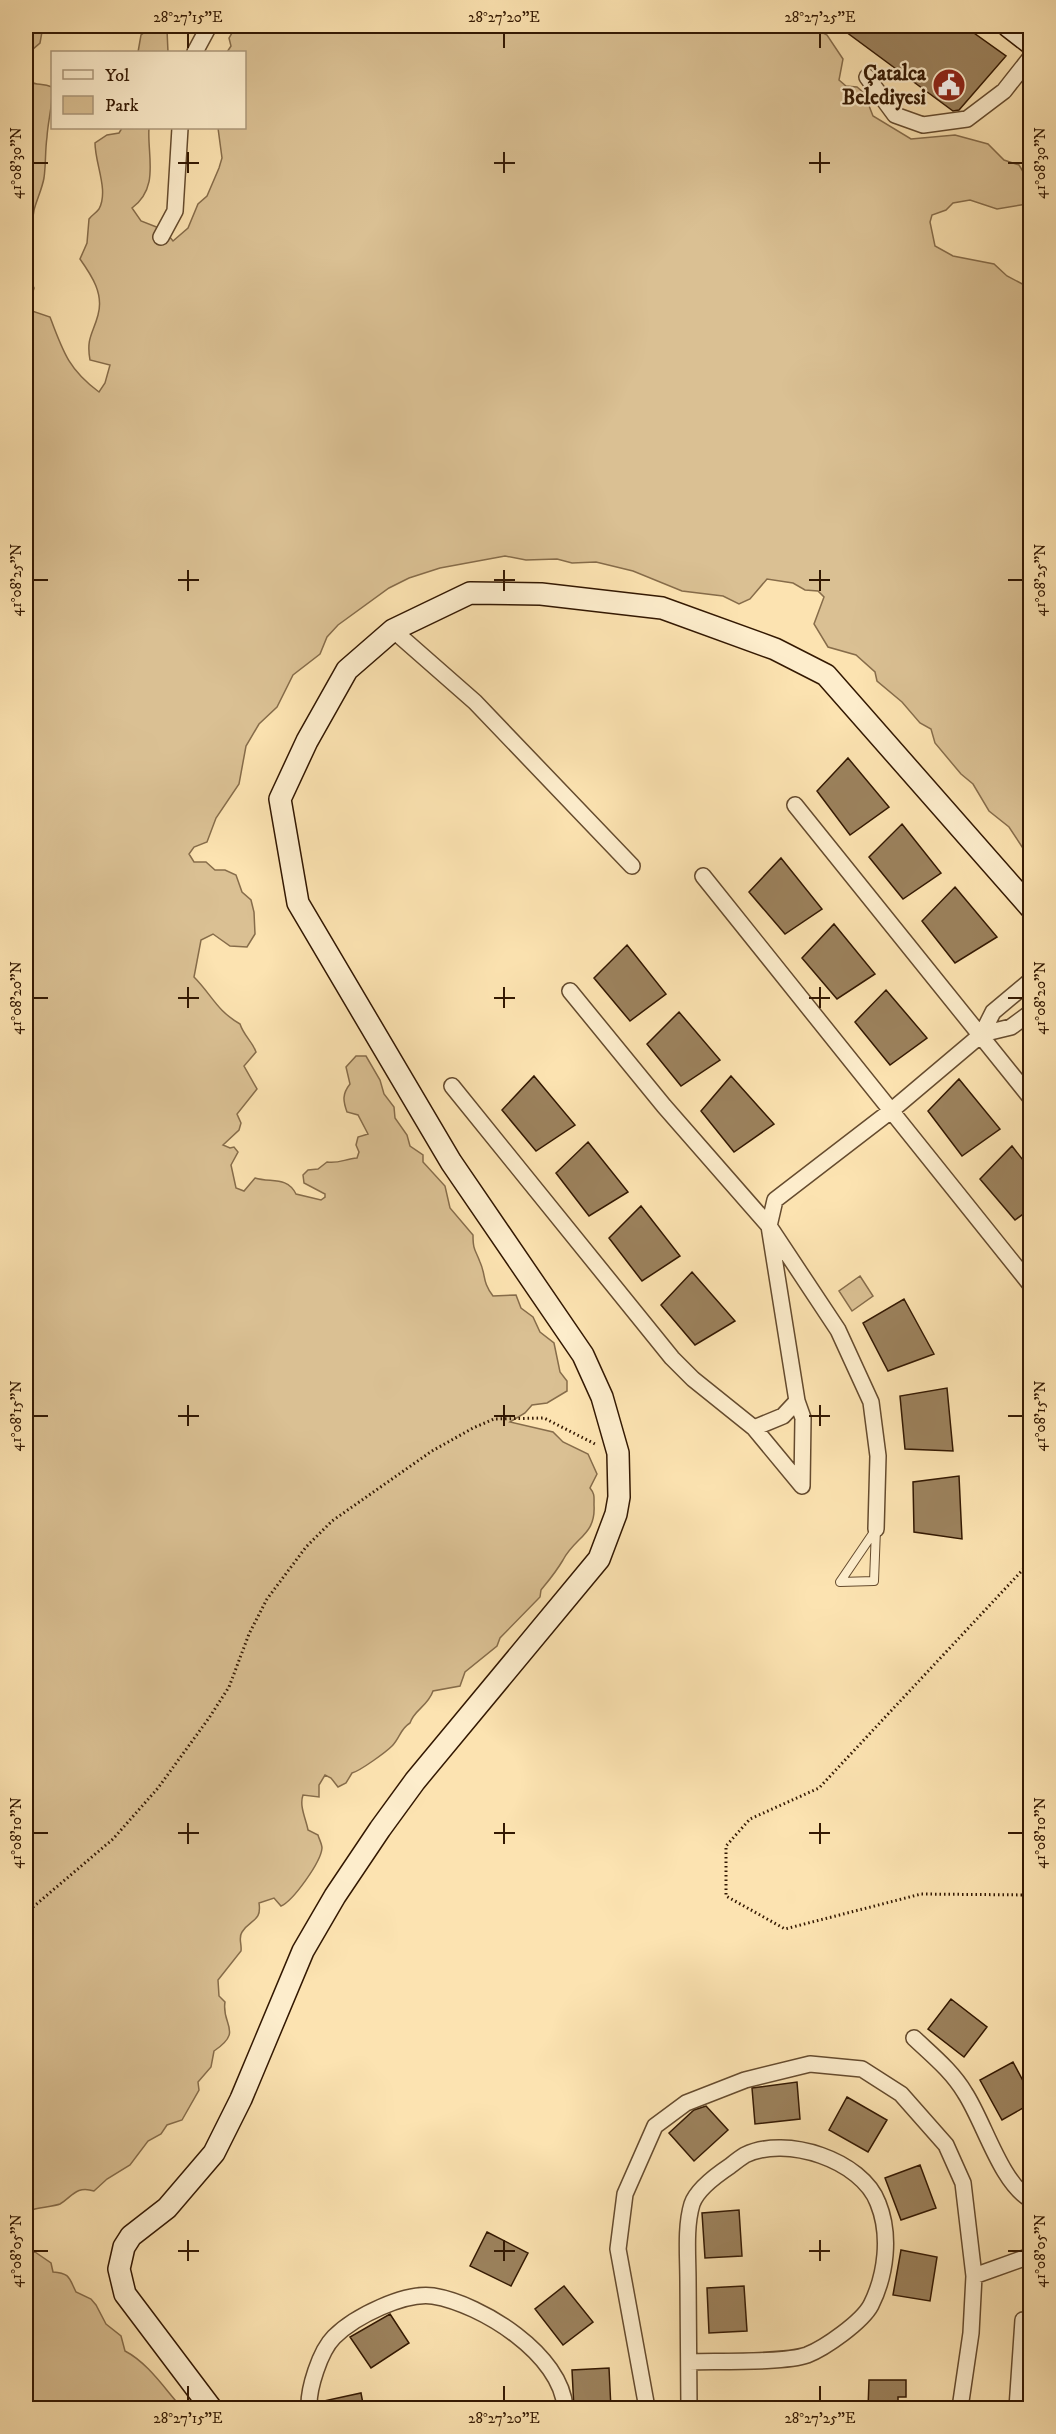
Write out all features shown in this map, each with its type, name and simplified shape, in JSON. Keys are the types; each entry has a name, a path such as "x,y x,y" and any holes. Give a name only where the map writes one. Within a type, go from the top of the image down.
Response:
{"street":[{"path":"196,51 209,26"},
{"path":"1008,26 1030,44"},
{"path":"867,77 895,116 923,125 967,119 1004,91 1030,58"},
{"path":"160,237 175,211 180,129"},
{"path":"211,2409 125,2294 118,2269 124,2247 131,2236 167,2208 213,2153 232,2119 303,1951 335,1896 415,1781 599,1559 616,1514 619,1497 618,1452 602,1397 583,1355 451,1162 298,903 280,799 307,741 347,670 393,630 470,593 541,594 662,608 775,648 826,675 1030,907"},
{"path":"393,630 475,702 632,867"},
{"path":"795,806 955,1005 982,1034 1030,1097"},
{"path":"703,876 1030,1284"},
{"path":"452,1086 672,1358 693,1379 754,1428 802,1486 803,1418 796,1401 769,1226 775,1200 892,1110 982,1034 993,1012 1030,981"},
{"path":"570,991 664,1106 769,1226 838,1330 871,1402 878,1455 876,1529"},
{"path":"982,1034 1011,1027 1030,1013"},
{"path":"754,1428 783,1416 796,1401"},
{"path":"914,2038 951,2073 965,2093 1016,2188 1030,2199"},
{"path":"647,2409 618,2249 625,2194 655,2126 686,2103 745,2080 810,2064 862,2069 901,2094 946,2145 963,2182 974,2276 971,2333 960,2409"},
{"path":"689,2362 807,2355 840,2336 870,2306 883,2269 886,2245 878,2201 853,2171 824,2156 801,2150 770,2149 745,2155 701,2191 692,2203 687,2248 689,2409"},
{"path":"974,2276 1030,2256"},
{"path":"309,2409 314,2376 334,2337 367,2314 399,2299 432,2296 467,2306 497,2322 536,2352 553,2376 564,2400 565,2409"},
{"path":"1017,2409 1023,2320"}],"lane":[{"path":"876,1529 874,1581 840,1582 846,1573 876,1529"}],"path":[{"path":"26,1913 113,1839 158,1788 209,1718 228,1687 249,1634 267,1599 306,1547 332,1521 432,1451 494,1419 544,1418 595,1445 618,1452"},
{"path":"1030,1562 819,1788 750,1819 726,1846 726,1896 785,1929 921,1894 1030,1895"}],"green space":[{"path":"26,26 43,26 40,43 26,55"},
{"path":"153,26 161,26 167,30 168,51 138,51 141,35"},
{"path":"236,26 810,26 827,35 843,59 839,80 846,86 857,87 864,93 873,116 911,139 955,135 988,144 1004,160 1019,165 1027,178 1030,193 1027,204 997,209 970,200 953,203 946,210 932,215 930,222 935,246 953,256 994,264 1007,276 1030,288 1030,859 1009,827 989,811 973,784 961,774 935,743 931,729 920,723 902,702 877,681 875,672 856,655 828,647 814,624 824,597 818,591 805,590 793,583 767,579 750,599 739,604 723,596 682,591 633,571 596,562 572,563 557,559 526,560 505,556 440,568 409,578 389,588 338,625 327,637 320,654 293,675 277,707 259,724 246,746 239,784 216,818 207,842 194,847 189,854 194,862 206,862 215,870 225,870 236,875 242,892 251,900 254,912 255,934 247,947 230,946 213,934 201,940 194,977 220,1008 240,1024 256,1052 244,1066 257,1089 237,1114 241,1123 239,1130 223,1145 234,1147 238,1152 231,1165 236,1188 244,1191 255,1178 283,1182 296,1194 321,1200 325,1197 325,1194 304,1183 303,1175 308,1170 318,1169 327,1162 357,1158 358,1137 368,1134 358,1115 347,1112 344,1094 350,1084 346,1067 356,1056 366,1056 380,1080 384,1094 394,1107 395,1118 407,1135 410,1146 423,1155 423,1162 445,1186 450,1208 473,1235 473,1244 486,1283 493,1296 516,1295 521,1308 533,1317 540,1332 554,1343 560,1372 567,1381 567,1391 547,1403 532,1405 525,1413 510,1422 553,1432 563,1442 588,1454 597,1474 590,1488 594,1496 594,1515 588,1530 568,1552 541,1590 540,1597 500,1638 497,1646 465,1672 460,1686 433,1691 392,1746 379,1757 352,1773 346,1783 338,1787 331,1778 325,1775 319,1785 319,1797 303,1795 302,1808 308,1830 318,1835 322,1846 320,1854 312,1871 286,1903 281,1906 274,1898 259,1903 259,1914 242,1932 241,1951 218,1980 219,1996 225,2002 230,2033 223,2044 214,2051 211,2067 198,2082 199,2090 182,2120 167,2125 161,2134 148,2141 130,2165 107,2179 94,2191 78,2191 60,2204 31,2210 26,2220 26,257 27,271 34,288 30,302 32,311 50,317 68,359 81,376 99,392 105,383 110,365 90,360 89,341 98,315 99,300 93,279 80,259 87,243 89,219 99,209 102,202 102,185 95,143 107,135 119,133 121,129 149,129 149,181 141,200 132,208 141,221 164,230 173,241 188,228 198,204 207,196 219,168 222,158 218,129 246,129 246,51 228,51 231,46 229,38"},
{"path":"26,68 29,79 34,84 51,87 51,106 44,178 34,210 31,236 26,245"},
{"path":"860,1276 873,1296 852,1311 839,1291"},
{"path":"35,2252 51,2263 53,2272 68,2277 76,2292 91,2299 106,2324 121,2336 125,2351 148,2369 182,2408 26,2408 26,2253"}],"building":[{"name":"Çatalca Belediyesi","path":"838,26 964,26 1006,56 959,110 953,111"},
{"path":"848,758 889,807 850,835 817,791"},
{"path":"902,824 941,873 903,899 869,857"},
{"path":"781,858 822,909 785,934 749,892"},
{"path":"955,887 997,937 955,963 922,921"},
{"path":"834,924 875,974 837,999 802,958"},
{"path":"627,945 666,994 630,1021 594,978"},
{"path":"886,990 927,1038 890,1065 855,1022"},
{"path":"679,1012 720,1060 681,1086 647,1044"},
{"path":"534,1076 575,1125 536,1151 502,1110"},
{"path":"731,1076 774,1124 734,1152 701,1111"},
{"path":"959,1079 1000,1129 962,1156 928,1111"},
{"path":"588,1142 628,1192 589,1216 556,1173"},
{"path":"1012,1146 1030,1169 1030,1209 1015,1220 980,1179"},
{"path":"641,1206 680,1256 642,1281 609,1238"},
{"path":"692,1272 735,1321 695,1345 661,1305"},
{"path":"904,1299 934,1354 888,1371 863,1323"},
{"path":"947,1388 953,1451 905,1449 900,1396"},
{"path":"959,1476 962,1539 914,1532 913,1482"},
{"path":"951,1999 987,2027 964,2057 928,2029"},
{"path":"1013,2062 1030,2094 1030,2104 1002,2120 980,2080"},
{"path":"797,2082 800,2119 755,2124 752,2088"},
{"path":"847,2097 887,2120 868,2152 829,2130"},
{"path":"706,2106 728,2130 694,2161 669,2133 694,2110"},
{"path":"920,2165 936,2208 901,2220 885,2178"},
{"path":"739,2210 742,2256 705,2258 702,2213"},
{"path":"487,2232 528,2253 511,2286 470,2266"},
{"path":"901,2250 937,2257 930,2301 893,2295"},
{"path":"564,2286 593,2322 563,2345 535,2309"},
{"path":"744,2286 747,2331 709,2333 707,2288"},
{"path":"390,2314 409,2343 371,2368 350,2337"},
{"path":"609,2368 611,2409 574,2409 572,2370"},
{"path":"869,2380 906,2380 906,2397 898,2397 898,2409 868,2409"},
{"path":"361,2393 364,2409 319,2409 319,2402"}],"place":[{"name":"Çatalca Belediyesi","path":"949,85"}]}
